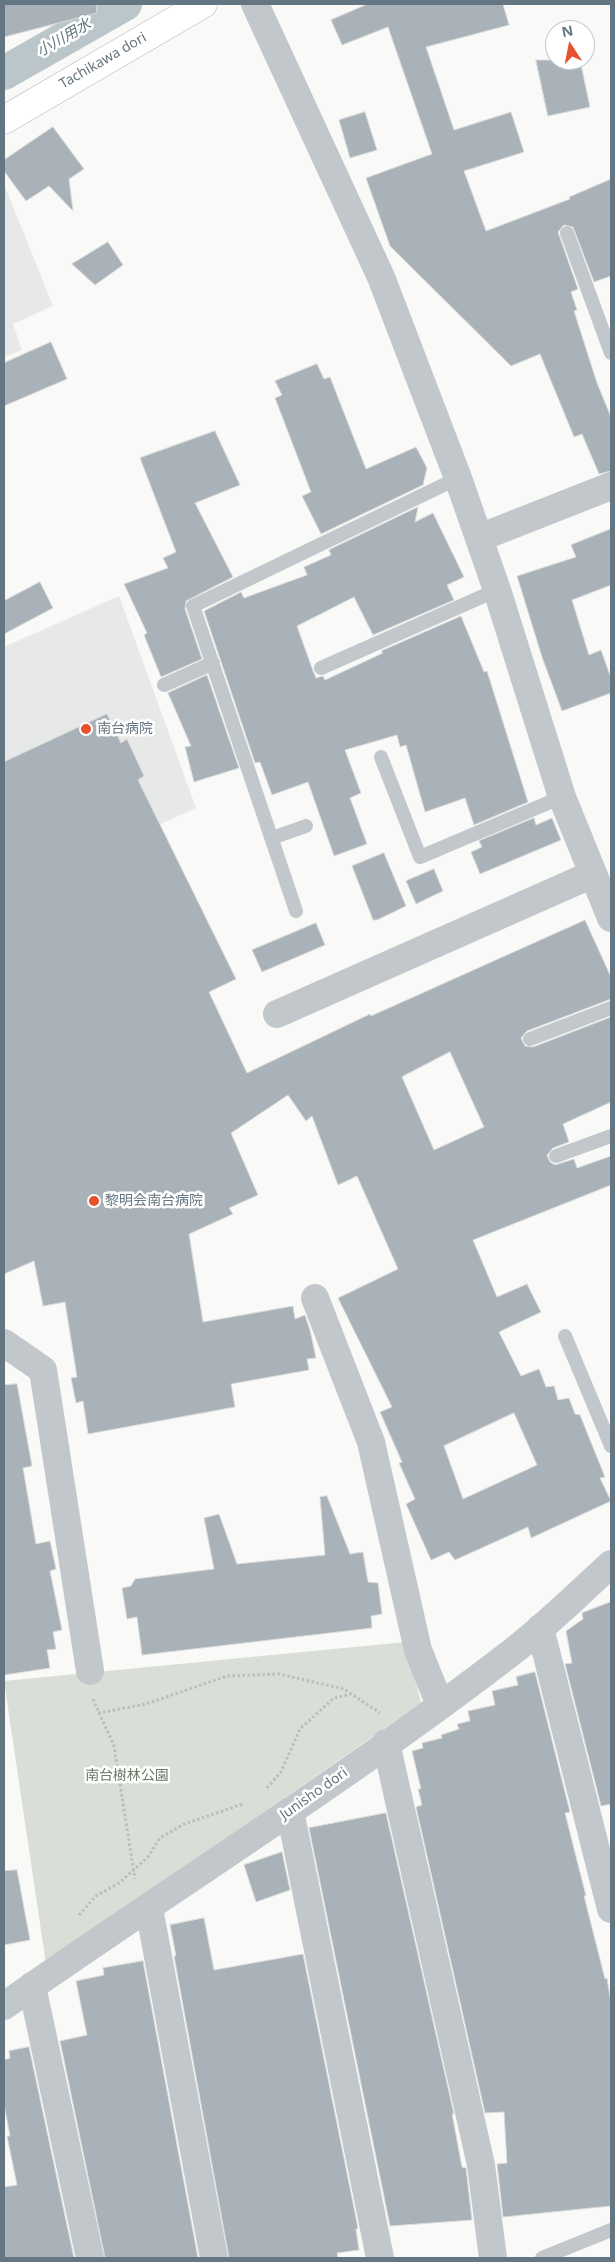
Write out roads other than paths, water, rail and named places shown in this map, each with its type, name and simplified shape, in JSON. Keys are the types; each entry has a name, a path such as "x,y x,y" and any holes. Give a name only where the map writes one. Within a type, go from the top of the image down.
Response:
{"main road":[{"name":"Tachikawa dori","path":"6,114 203,4"}],"street":[{"path":"255,4 381,277 458,478 498,590 562,797 611,918"},
{"path":"479,538 611,486"},
{"path":"276,1014 593,874"},
{"path":"315,1298 371,1442 418,1650 440,1705"},
{"path":"4,1343 43,1370 90,1671"},
{"name":"Junisho dori","path":"4,2006 290,1811 440,1705 540,1628 611,1564"},
{"path":"540,1628 611,1909"},
{"path":"394,1738 481,2165 493,2258"},
{"path":"290,1811 380,2258"},
{"path":"149,1908 214,2258"},
{"path":"32,1986 90,2258"}],"lane":[{"path":"566,233 611,353"},
{"path":"296,910 193,606 458,478"},
{"path":"321,668 498,590"},
{"path":"164,685 213,663"},
{"path":"381,757 420,857 562,797"},
{"path":"272,838 306,826"},
{"path":"530,1039 611,1008"},
{"path":"556,1156 611,1136"},
{"path":"565,1336 611,1446"},
{"path":"542,2258 611,2230"}],"waterway":[{"name":"小川用水","path":"4,73 125,4"}],"place":[{"name":"南台病院","path":"86,729"},
{"name":"黎明会南台病院","path":"94,1201"}],"park label":[{"name":"南台樹林公園","path":"127,1776"}]}
